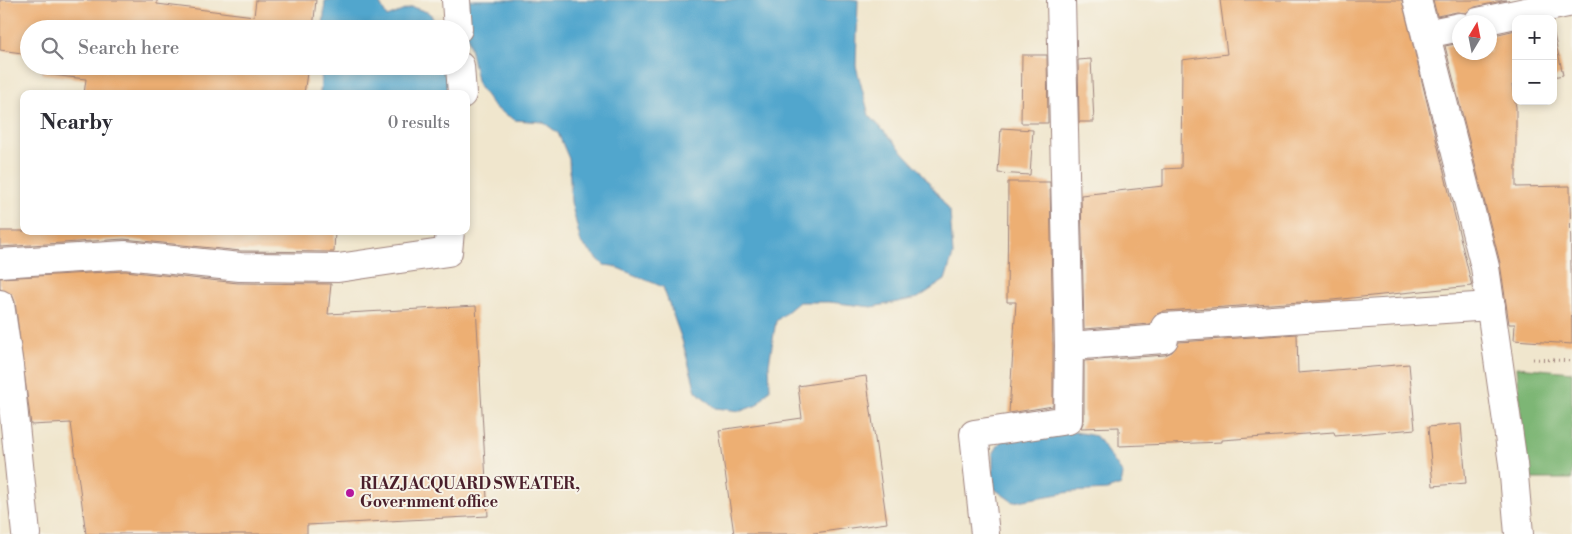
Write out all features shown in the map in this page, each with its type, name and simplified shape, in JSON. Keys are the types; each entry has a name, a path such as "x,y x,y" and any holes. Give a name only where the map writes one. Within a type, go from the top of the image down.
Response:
{"street":[{"path":"456,0 457,20"},
{"path":"985,534 974,434 1068,420 1069,346 1061,0"},
{"path":"1417,0 1486,267 1513,464 1519,534"},
{"path":"1497,18 1572,2"},
{"path":"1426,34 1452,29"},
{"path":"461,75 462,90"},
{"path":"0,263 125,255 240,267 338,268 448,252 450,235"},
{"path":"0,304 9,366 26,534"},
{"path":"1069,346 1164,339 1165,327 1491,306"}],"green space":[{"path":"1517,367 1572,372 1572,479 1526,479"}],"water":[{"path":"325,0 378,0 387,17 412,7 430,13 434,20 324,20"},
{"path":"466,0 858,0 856,66 869,115 919,169 950,211 953,255 945,280 918,298 872,307 829,302 799,302 776,321 769,364 770,389 757,405 741,411 715,408 696,391 682,340 663,287 613,266 604,265 581,243 571,202 569,159 558,133 543,122 515,120 495,108 478,85 470,47 470,20 467,20"},
{"path":"321,75 449,75 450,90 320,90"},
{"path":"1075,432 1096,436 1123,474 1121,485 1107,490 1070,492 1013,502 993,488 993,454 1002,439"}],"building":[{"path":"0,0 157,0 157,4 254,16 256,0 316,0 314,20 20,20 20,53 0,50"},
{"path":"1220,0 1402,0 1472,286 1332,300 1164,311 1157,314 1150,324 1084,329 1081,195 1163,186 1163,169 1181,168 1182,60 1227,54"},
{"path":"1433,0 1506,0 1475,7 1466,13 1457,12 1437,16"},
{"path":"1512,31 1512,105 1516,105 1516,107 1516,187 1570,186 1572,344 1514,340 1515,324 1509,324 1500,263 1445,46 1452,45 1452,60 1497,60 1497,34"},
{"path":"1557,48 1563,75 1557,76"},
{"path":"1022,55 1047,55 1048,123 1021,123"},
{"path":"1091,59 1094,122 1079,122 1078,60"},
{"path":"51,75 307,75 305,90 85,90 86,79"},
{"path":"1001,128 1033,130 1030,175 998,173"},
{"path":"1008,182 1050,182 1053,346 1053,406 1009,413 1016,302 1007,302"},
{"path":"0,231 20,231 20,235 335,235 334,252 241,251 124,239 0,247"},
{"path":"125,271 238,283 331,284 328,314 476,306 488,516 307,525 307,534 86,534 71,423 31,425 15,302 12,294 0,289 0,278"},
{"path":"1297,334 1298,373 1409,364 1415,429 1335,436 1334,432 1222,440 1222,442 1119,446 1119,427 1081,428 1084,420 1084,361 1165,355 1172,352 1179,342"},
{"path":"866,376 887,523 807,534 734,534 719,430 802,418 798,386"},
{"path":"1461,424 1466,483 1433,486 1428,427"}],"place":[{"name":"RIAZ JACQUARD SWEATER, Government office","path":"350,493"}]}
